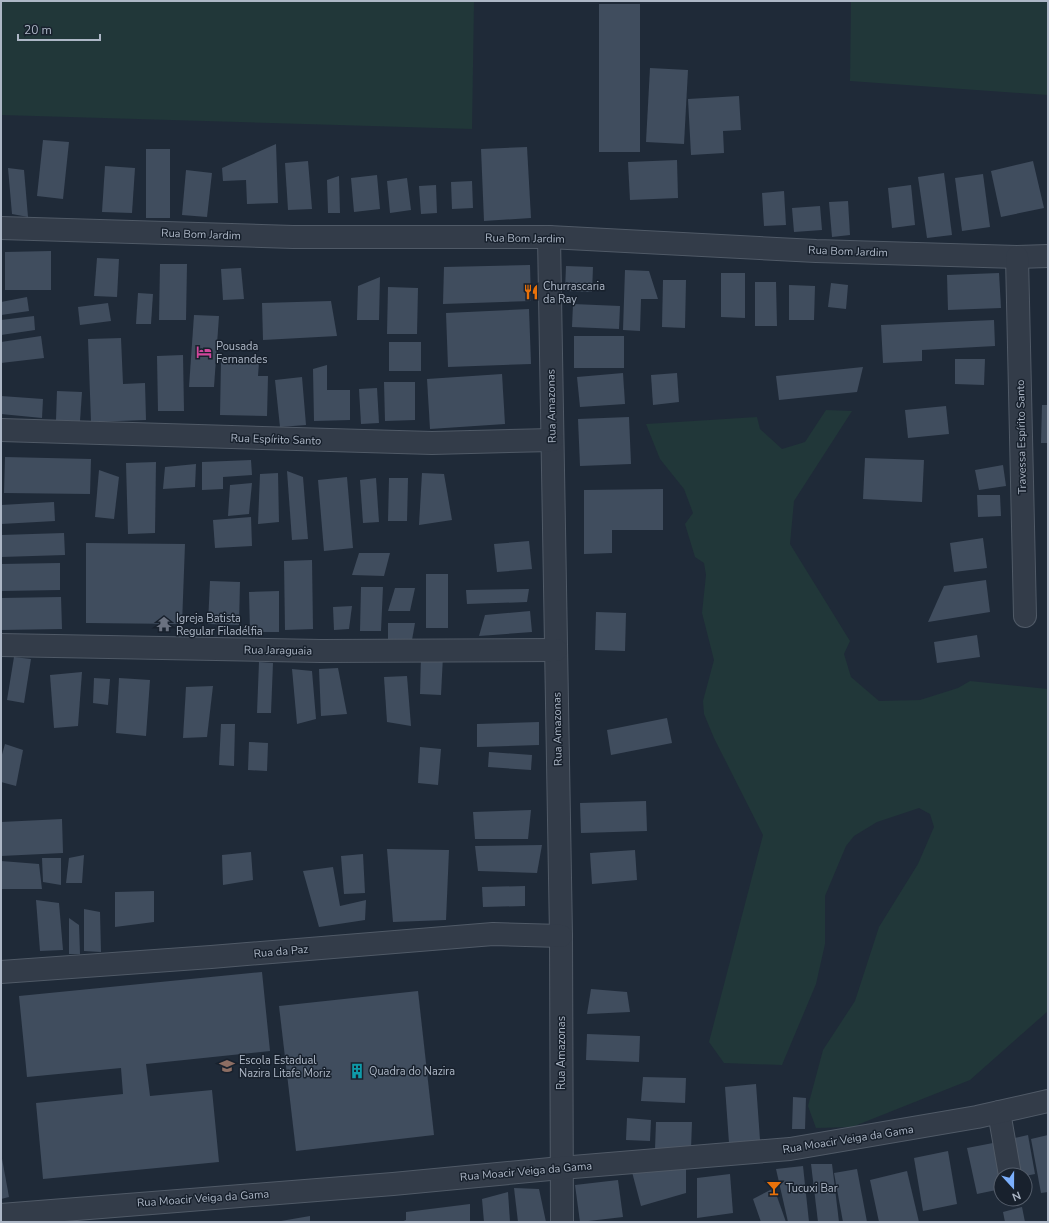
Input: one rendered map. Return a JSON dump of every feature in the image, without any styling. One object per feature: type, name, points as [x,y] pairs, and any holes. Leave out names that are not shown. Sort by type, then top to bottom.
[{"type":"street","name":"Rua Bom Jardim","points":[[1,228],[293,237],[549,237],[816,250],[1016,257],[1048,256]]},
{"type":"street","name":"Rua Amazonas","points":[[549,237],[561,936],[562,1222]]},
{"type":"street","name":"Travessa Espírito Santo","points":[[1016,257],[1025,616]]},
{"type":"street","name":"Rua Espírito Santo","points":[[1,430],[424,443],[552,440]]},
{"type":"street","name":"Rua Jaraguaia","points":[[1,645],[321,650],[556,650]]},
{"type":"street","name":"Rua da Paz","points":[[1,972],[211,957],[493,934],[561,936]]},
{"type":"street","name":"Rua Moacir Veiga da Gama","points":[[1,1215],[77,1216],[110,1206],[394,1184],[561,1168],[790,1149],[977,1117],[1048,1101]]},
{"type":"street","points":[[999,1112],[1009,1167]]},
{"type":"green space","points":[[1,1],[474,1],[472,129],[1,115]]},
{"type":"green space","points":[[851,1],[1048,1],[1048,95],[850,81]]},
{"type":"green space","points":[[826,410],[852,411],[794,501],[790,544],[850,641],[844,654],[851,677],[879,701],[920,700],[958,688],[970,681],[1048,689],[1048,1011],[970,1080],[852,1127],[816,1128],[808,1106],[823,1050],[855,1001],[879,927],[918,864],[934,827],[930,814],[919,808],[877,822],[854,836],[846,846],[825,896],[825,944],[816,984],[782,1065],[724,1063],[709,1042],[763,835],[714,738],[704,714],[703,701],[714,660],[702,613],[706,575],[704,563],[695,557],[685,524],[693,513],[684,489],[660,459],[646,424],[757,417],[760,429],[782,449],[805,442]]},
{"type":"building","points":[[599,4],[640,4],[640,152],[599,152]]},
{"type":"building","points":[[650,68],[688,70],[684,144],[646,142]]},
{"type":"building","points":[[739,96],[741,130],[723,131],[724,153],[691,155],[688,99]]},
{"type":"building","points":[[43,140],[69,142],[63,199],[37,196]]},
{"type":"building","points":[[276,144],[278,203],[247,204],[246,180],[223,181],[222,168]]},
{"type":"building","points":[[527,147],[531,218],[484,221],[481,149]]},
{"type":"building","points":[[146,149],[170,149],[170,218],[146,218]]},
{"type":"building","points":[[677,160],[678,198],[630,200],[628,162]]},
{"type":"building","points":[[308,161],[312,209],[288,210],[285,163]]},
{"type":"building","points":[[1033,161],[1044,208],[1001,217],[991,171]]},
{"type":"building","points":[[105,166],[135,168],[132,213],[102,212]]},
{"type":"building","points":[[8,168],[24,170],[28,217],[12,214]]},
{"type":"building","points":[[186,170],[212,173],[207,217],[182,215]]},
{"type":"building","points":[[944,173],[952,235],[927,238],[918,177]]},
{"type":"building","points":[[983,174],[990,227],[962,231],[955,178]]},
{"type":"building","points":[[377,175],[380,209],[354,212],[351,178]]},
{"type":"building","points":[[339,176],[340,213],[328,213],[327,180]]},
{"type":"building","points":[[407,178],[411,210],[390,213],[387,181]]},
{"type":"building","points":[[472,181],[473,208],[452,209],[451,182]]},
{"type":"building","points":[[436,185],[437,213],[421,214],[419,186]]},
{"type":"building","points":[[911,185],[915,225],[892,228],[888,188]]},
{"type":"building","points":[[784,191],[786,225],[764,226],[762,193]]},
{"type":"building","points":[[848,201],[850,235],[832,237],[829,202]]},
{"type":"building","points":[[820,206],[822,230],[794,232],[792,208]]},
{"type":"building","points":[[51,251],[51,290],[5,290],[5,252]]},
{"type":"building","points":[[97,258],[119,259],[117,297],[94,296]]},
{"type":"building","points":[[160,264],[187,264],[186,320],[159,320]]},
{"type":"building","points":[[530,265],[531,301],[443,304],[444,267]]},
{"type":"building","points":[[566,266],[593,267],[592,292],[565,291]]},
{"type":"building","points":[[241,268],[244,299],[223,300],[221,269]]},
{"type":"building","points":[[625,270],[649,271],[658,299],[641,299],[640,331],[623,330]]},
{"type":"building","points":[[721,273],[745,273],[745,318],[721,317]]},
{"type":"building","points":[[999,273],[1001,308],[948,310],[947,275]]},
{"type":"building","points":[[380,277],[379,320],[357,320],[358,286]]},
{"type":"building","points":[[663,280],[686,280],[685,328],[662,327]]},
{"type":"building","points":[[755,282],[776,282],[777,326],[755,326]]},
{"type":"building","points":[[831,283],[848,285],[846,309],[828,307]]},
{"type":"building","points":[[789,285],[815,286],[814,320],[789,320]]},
{"type":"building","points":[[388,287],[418,288],[417,334],[387,334]]},
{"type":"building","points":[[138,293],[153,294],[151,324],[136,324]]},
{"type":"building","points":[[27,297],[29,311],[1,315],[1,302]]},
{"type":"building","points":[[331,301],[337,336],[263,340],[262,303]]},
{"type":"building","points":[[108,303],[111,321],[80,325],[78,307]]},
{"type":"building","points":[[573,304],[620,306],[619,329],[572,327]]},
{"type":"building","points":[[529,309],[531,364],[448,367],[446,313]]},
{"type":"building","name":"Pousada Fernandes","points":[[194,315],[219,316],[214,387],[189,387]]},
{"type":"building","points":[[34,316],[35,330],[1,335],[1,320]]},
{"type":"building","points":[[994,320],[995,346],[922,350],[922,361],[883,363],[881,325]]},
{"type":"building","points":[[41,336],[44,358],[1,363],[1,342]]},
{"type":"building","points":[[574,336],[624,336],[624,368],[574,368]]},
{"type":"building","points":[[121,338],[123,384],[145,383],[146,420],[91,422],[88,339]]},
{"type":"building","points":[[389,342],[421,342],[421,371],[389,371]]},
{"type":"building","points":[[183,355],[184,411],[158,411],[157,356]]},
{"type":"building","points":[[955,359],[985,359],[984,385],[955,384]]},
{"type":"building","points":[[221,361],[259,362],[258,376],[268,376],[267,416],[220,415]]},
{"type":"building","points":[[327,365],[327,390],[350,390],[350,420],[314,421],[313,369]]},
{"type":"building","points":[[863,367],[857,392],[779,400],[776,376]]},
{"type":"building","points":[[623,373],[625,404],[580,407],[577,377]]},
{"type":"building","points":[[677,373],[679,402],[653,405],[651,375]]},
{"type":"building","points":[[502,374],[505,424],[430,429],[427,379]]},
{"type":"building","points":[[302,377],[306,425],[280,427],[275,380]]},
{"type":"building","points":[[384,382],[415,382],[415,420],[385,421]]},
{"type":"building","points":[[377,388],[379,423],[361,424],[359,389]]},
{"type":"building","points":[[57,391],[82,392],[80,421],[56,420]]},
{"type":"building","points":[[1,396],[43,399],[42,418],[1,414]]},
{"type":"building","points":[[1042,405],[1048,405],[1048,443],[1041,443]]},
{"type":"building","points":[[946,406],[949,434],[908,438],[905,410]]},
{"type":"building","points":[[629,417],[631,464],[580,466],[578,419]]},
{"type":"building","points":[[5,457],[91,459],[90,494],[4,493]]},
{"type":"building","points":[[865,458],[924,460],[922,502],[863,499]]},
{"type":"building","points":[[251,460],[252,475],[223,477],[223,489],[202,490],[202,462]]},
{"type":"building","points":[[156,462],[155,533],[128,534],[126,463]]},
{"type":"building","points":[[196,464],[195,487],[163,489],[165,467]]},
{"type":"building","points":[[1003,465],[1006,486],[979,490],[975,470]]},
{"type":"building","points":[[99,470],[119,477],[114,519],[95,517]]},
{"type":"building","points":[[287,471],[303,477],[308,539],[292,540]]},
{"type":"building","points":[[278,473],[279,522],[258,524],[260,474]]},
{"type":"building","points":[[422,473],[444,474],[452,520],[419,525]]},
{"type":"building","points":[[347,477],[353,548],[324,551],[318,480]]},
{"type":"building","points":[[376,478],[379,522],[363,523],[360,480]]},
{"type":"building","points":[[389,478],[408,478],[407,521],[388,521]]},
{"type":"building","points":[[252,483],[249,514],[228,516],[230,485]]},
{"type":"building","points":[[663,489],[663,530],[612,530],[612,553],[584,554],[584,490]]},
{"type":"building","points":[[977,495],[1000,495],[1001,516],[978,517]]},
{"type":"building","points":[[54,502],[55,521],[1,524],[1,505]]},
{"type":"building","points":[[251,517],[252,546],[215,548],[213,520]]},
{"type":"building","points":[[64,533],[65,555],[1,557],[1,535]]},
{"type":"building","points":[[983,538],[987,568],[954,572],[950,543]]},
{"type":"building","points":[[529,541],[532,569],[497,572],[494,544]]},
{"type":"building","points":[[86,543],[185,544],[182,624],[86,623]]},
{"type":"building","points":[[359,553],[390,553],[384,576],[352,575]]},
{"type":"building","points":[[312,560],[313,629],[285,630],[284,561]]},
{"type":"building","points":[[60,563],[60,590],[1,591],[1,564]]},
{"type":"building","points":[[426,574],[448,574],[448,628],[426,628]]},
{"type":"building","points":[[986,580],[990,612],[928,622],[944,586]]},
{"type":"building","points":[[210,581],[240,582],[239,625],[208,624]]},
{"type":"building","points":[[361,587],[383,587],[381,631],[360,631]]},
{"type":"building","points":[[395,588],[415,588],[410,611],[388,611]]},
{"type":"building","points":[[529,589],[527,602],[467,604],[466,590]]},
{"type":"building","points":[[279,591],[279,632],[250,632],[249,592]]},
{"type":"building","points":[[61,597],[62,629],[1,630],[1,598]]},
{"type":"building","points":[[352,606],[349,629],[334,630],[333,607]]},
{"type":"building","points":[[530,611],[532,632],[479,636],[485,615]]},
{"type":"building","points":[[596,612],[626,613],[625,651],[595,650]]},
{"type":"building","points":[[388,623],[415,623],[412,640],[388,643]]},
{"type":"building","points":[[977,635],[980,657],[937,663],[934,642]]},
{"type":"building","points":[[421,656],[443,656],[441,695],[420,694]]},
{"type":"building","points":[[14,657],[31,659],[24,703],[7,700]]},
{"type":"building","points":[[259,662],[273,663],[271,713],[257,713]]},
{"type":"building","points":[[338,668],[347,714],[321,716],[319,669]]},
{"type":"building","points":[[292,669],[312,671],[316,719],[297,724]]},
{"type":"building","points":[[82,672],[78,726],[54,728],[50,675]]},
{"type":"building","points":[[407,676],[411,726],[387,722],[384,677]]},
{"type":"building","points":[[94,678],[110,679],[108,705],[93,703]]},
{"type":"building","points":[[119,678],[150,680],[146,736],[116,733]]},
{"type":"building","points":[[213,686],[207,737],[183,738],[186,687]]},
{"type":"building","points":[[667,718],[672,743],[611,755],[607,730]]},
{"type":"building","points":[[539,722],[539,745],[477,747],[477,724]]},
{"type":"building","points":[[221,724],[235,724],[234,766],[219,765]]},
{"type":"building","points":[[249,742],[268,743],[267,771],[248,770]]},
{"type":"building","points":[[5,744],[23,750],[16,786],[1,782],[1,758]]},
{"type":"building","points":[[420,747],[441,749],[438,785],[418,783]]},
{"type":"building","points":[[489,752],[532,755],[531,770],[488,767]]},
{"type":"building","points":[[646,801],[647,831],[581,833],[580,803]]},
{"type":"building","points":[[531,810],[528,839],[475,839],[473,812]]},
{"type":"building","points":[[62,819],[63,853],[1,856],[1,822]]},
{"type":"building","points":[[542,845],[537,873],[478,871],[475,846]]},
{"type":"building","points":[[387,849],[449,850],[446,920],[393,922]]},
{"type":"building","points":[[635,850],[637,880],[592,884],[590,853]]},
{"type":"building","points":[[251,852],[253,880],[223,885],[222,855]]},
{"type":"building","points":[[363,854],[365,893],[344,894],[341,856]]},
{"type":"building","points":[[84,855],[82,883],[66,883],[69,858]]},
{"type":"building","points":[[42,858],[61,858],[61,885],[43,882]]},
{"type":"building","points":[[1,861],[39,864],[42,889],[1,889]]},
{"type":"building","points":[[333,867],[340,906],[366,900],[365,920],[319,927],[303,871]]},
{"type":"building","points":[[525,886],[525,906],[483,907],[482,887]]},
{"type":"building","points":[[154,891],[154,922],[115,927],[115,892]]},
{"type":"building","points":[[36,900],[59,903],[63,950],[40,951]]},
{"type":"building","points":[[84,909],[100,912],[101,952],[84,951]]},
{"type":"building","points":[[69,918],[79,925],[80,954],[69,954]]},
{"type":"building","points":[[262,972],[270,1051],[146,1064],[150,1096],[212,1090],[219,1162],[43,1179],[36,1103],[123,1094],[121,1068],[27,1077],[19,996]]},
{"type":"building","points":[[591,989],[627,992],[630,1012],[587,1014]]},
{"type":"building","name":"Quadra do Nazira","points":[[418,991],[434,1135],[296,1151],[279,1006]]},
{"type":"building","points":[[587,1034],[640,1036],[639,1062],[586,1060]]},
{"type":"building","points":[[643,1077],[686,1078],[685,1103],[641,1101]]},
{"type":"building","points":[[756,1084],[760,1140],[729,1143],[725,1087]]},
{"type":"building","points":[[793,1097],[806,1098],[805,1129],[792,1129]]},
{"type":"building","points":[[627,1118],[651,1120],[650,1141],[626,1140]]},
{"type":"building","points":[[656,1122],[692,1122],[691,1149],[655,1149]]},
{"type":"building","points":[[1028,1135],[1035,1174],[1033,1174],[1033,1167],[1015,1167],[1010,1139]]},
{"type":"building","points":[[1048,1135],[1048,1192],[1041,1193],[1031,1139]]},
{"type":"building","points":[[993,1143],[998,1167],[993,1167],[993,1191],[977,1194],[967,1148]]},
{"type":"building","points":[[948,1151],[957,1204],[923,1211],[914,1158]]},
{"type":"building","points":[[1,1153],[9,1197],[1,1199]]},
{"type":"building","points":[[811,1164],[832,1164],[839,1222],[818,1222]]},
{"type":"building","points":[[803,1166],[809,1222],[788,1222],[776,1169]]},
{"type":"building","points":[[686,1168],[686,1193],[641,1206],[632,1172]]},
{"type":"building","points":[[857,1169],[867,1222],[843,1222],[834,1173]]},
{"type":"building","points":[[907,1171],[919,1222],[879,1222],[870,1180]]},
{"type":"building","points":[[730,1174],[733,1213],[697,1218],[697,1178]]},
{"type":"building","points":[[618,1180],[623,1217],[580,1222],[575,1185]]},
{"type":"building","points":[[514,1188],[539,1189],[546,1222],[518,1222]]},
{"type":"building","points":[[774,1188],[786,1222],[761,1222],[753,1199]]},
{"type":"building","points":[[508,1192],[510,1222],[484,1222],[482,1199]]},
{"type":"building","points":[[470,1204],[470,1222],[401,1222],[406,1220],[406,1212]]},
{"type":"building","points":[[1022,1207],[1025,1222],[1005,1222],[1003,1212]]},
{"type":"building","points":[[310,1216],[310,1222],[281,1222],[281,1221]]},
{"type":"place","name":"Churrascaria da Ray","points":[[531,292]]},
{"type":"place","name":"Pousada Fernandes","points":[[204,352]]},
{"type":"place","name":"Igreja Batista Regular Filadélfia","points":[[164,624]]},
{"type":"place","name":"Escola Estadual Nazira Litafe Moriz","points":[[227,1066]]},
{"type":"place","name":"Quadra do Nazira","points":[[357,1071]]},
{"type":"place","name":"Tucuxi Bar","points":[[774,1188]]}]
